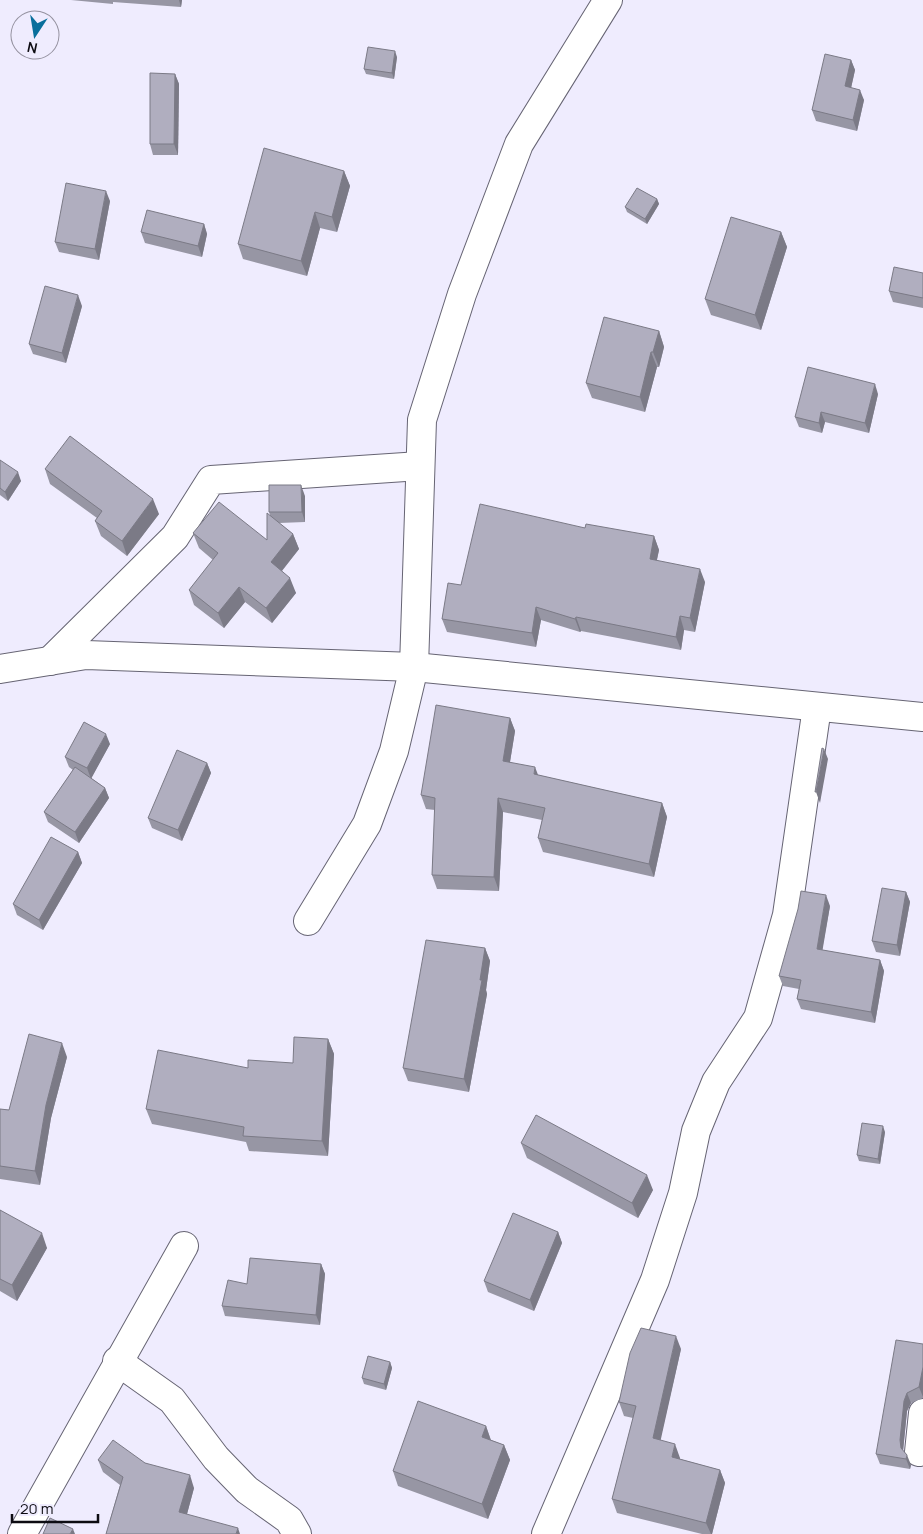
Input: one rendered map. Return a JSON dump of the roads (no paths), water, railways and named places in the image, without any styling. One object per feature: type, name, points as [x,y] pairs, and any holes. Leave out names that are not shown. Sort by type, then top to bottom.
[{"type":"street","points":[[308,921],[367,824],[394,751],[414,667],[422,420],[462,294],[519,144],[608,0]]},
{"type":"street","points":[[50,661],[175,537],[211,480],[420,466]]},
{"type":"street","points":[[0,669],[86,655],[414,667],[923,717]]},
{"type":"street","points":[[546,1534],[655,1280],[683,1193],[696,1131],[716,1082],[758,1018],[788,915],[817,707]]},
{"type":"street","points":[[22,1534],[117,1361],[184,1246]]},
{"type":"street","points":[[117,1361],[172,1400],[216,1458],[247,1490],[289,1520],[297,1534]]},
{"type":"street","points":[[919,1452],[923,1413]]}]
